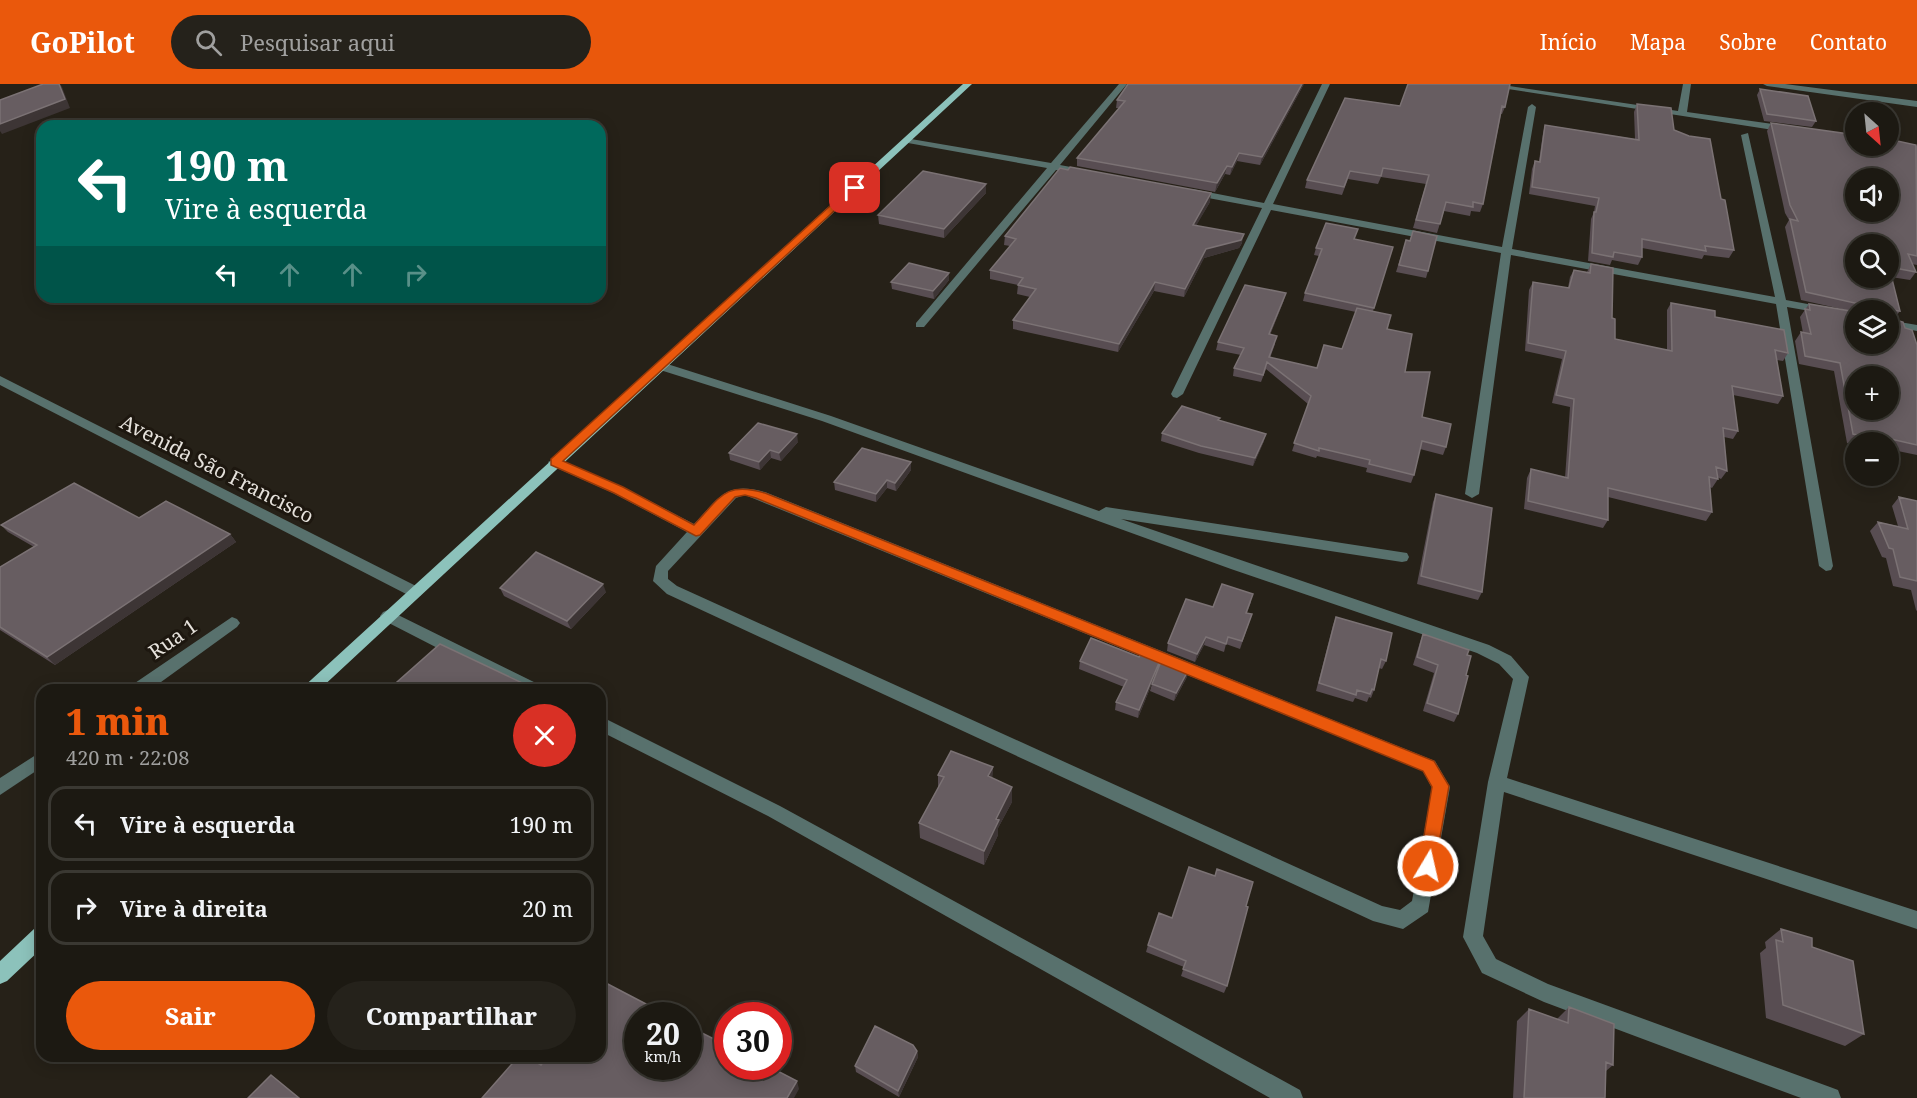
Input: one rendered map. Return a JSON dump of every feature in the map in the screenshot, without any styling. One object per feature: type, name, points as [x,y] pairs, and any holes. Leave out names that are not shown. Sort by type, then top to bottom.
[{"type":"main road","points":[[314,684],[968,84]]},
{"type":"main road","points":[[0,974],[36,941]]},
{"type":"street","points":[[920,325],[1123,84]]},
{"type":"street","points":[[1177,394],[1326,84]]},
{"type":"street","points":[[1479,84],[1798,131]]},
{"type":"street","points":[[1682,114],[1687,84]]},
{"type":"street","points":[[1767,84],[1917,104]]},
{"type":"street","points":[[1472,494],[1506,251],[1532,107]]},
{"type":"street","points":[[1745,135],[1781,302],[1826,566]]},
{"type":"street","points":[[908,140],[1099,175]]},
{"type":"street","points":[[1178,190],[1845,314]]},
{"type":"street","points":[[1899,325],[1917,328]]},
{"type":"street","points":[[660,366],[718,382],[1302,589],[1483,649],[1505,660],[1521,677],[1497,782],[1473,937],[1489,966],[1544,992],[1830,1098]]},
{"type":"street","name":"Avenida São Francisco","points":[[0,380],[415,592]]},
{"type":"street","points":[[555,462],[618,490],[696,531]]},
{"type":"street","points":[[745,491],[760,495],[1429,766],[1441,786],[1421,906],[1403,920],[1380,915],[672,590],[660,581],[661,570],[696,531],[731,494],[745,491]]},
{"type":"street","points":[[1073,507],[1402,556]]},
{"type":"street","points":[[388,616],[522,684]]},
{"type":"street","name":"Rua 1","points":[[146,684],[232,623]]},
{"type":"street","points":[[606,726],[774,810],[1292,1098]]},
{"type":"street","points":[[0,788],[36,762]]},
{"type":"street","points":[[1497,782],[1917,920]]},
{"type":"building","points":[[43,84],[59,84],[65,99],[0,124],[0,100]]},
{"type":"building","points":[[1128,84],[1302,84],[1262,157],[1239,153],[1232,167],[1227,166],[1217,183],[1077,158],[1125,101],[1117,100]]},
{"type":"building","points":[[1408,84],[1510,84],[1505,107],[1502,106],[1483,204],[1473,202],[1473,207],[1446,202],[1440,224],[1416,220],[1429,175],[1383,168],[1381,176],[1350,171],[1344,187],[1307,180],[1345,98],[1400,106]]},
{"type":"building","points":[[1760,89],[1808,96],[1816,121],[1767,114]]},
{"type":"building","points":[[1637,104],[1671,108],[1674,130],[1689,136],[1710,139],[1721,199],[1725,200],[1734,250],[1705,246],[1706,251],[1642,239],[1642,257],[1614,252],[1613,257],[1592,253],[1594,212],[1596,212],[1599,198],[1532,187],[1535,161],[1540,162],[1545,125],[1639,140]]},
{"type":"building","points":[[1771,123],[1845,133],[1845,156],[1899,156],[1899,141],[1916,145],[1917,256],[1908,254],[1916,272],[1899,269],[1899,234],[1845,234],[1845,288],[1894,288],[1897,300],[1845,301],[1806,292],[1790,219],[1798,221],[1790,205]]},
{"type":"building","points":[[1070,167],[1211,193],[1193,225],[1244,234],[1241,240],[1206,249],[1185,289],[1155,282],[1119,344],[1013,320],[1036,289],[1018,285],[1023,278],[990,270],[1016,239],[1005,236],[1060,168],[1068,170]]},
{"type":"building","points":[[923,171],[986,184],[944,229],[878,215]]},
{"type":"building","points":[[1326,223],[1358,229],[1354,239],[1393,247],[1374,308],[1305,293],[1322,249],[1316,248]]},
{"type":"building","points":[[1413,231],[1437,236],[1428,271],[1399,265],[1406,240],[1410,241]]},
{"type":"building","points":[[909,263],[949,273],[933,291],[891,282]]},
{"type":"building","points":[[1591,264],[1613,268],[1612,318],[1615,319],[1615,339],[1672,351],[1671,303],[1715,311],[1715,317],[1784,330],[1788,353],[1775,350],[1783,396],[1732,386],[1738,431],[1723,428],[1727,471],[1716,467],[1718,479],[1709,477],[1712,512],[1608,488],[1608,520],[1528,501],[1531,469],[1568,478],[1574,399],[1556,395],[1566,351],[1528,343],[1533,282],[1569,288],[1574,270],[1590,273]]},
{"type":"building","points":[[1245,285],[1286,293],[1269,334],[1277,336],[1269,357],[1317,368],[1324,345],[1342,349],[1357,308],[1391,315],[1387,329],[1412,334],[1405,372],[1430,372],[1422,417],[1451,424],[1446,447],[1422,441],[1414,475],[1369,464],[1370,460],[1319,448],[1319,451],[1294,443],[1311,396],[1267,362],[1263,375],[1234,368],[1244,348],[1218,342]]},
{"type":"building","points":[[1809,304],[1845,310],[1845,354],[1899,354],[1899,321],[1903,322],[1905,328],[1912,330],[1917,345],[1917,445],[1899,441],[1899,432],[1853,432],[1850,420],[1899,420],[1899,366],[1845,366],[1845,390],[1840,363],[1805,356],[1801,332],[1811,334],[1805,309],[1810,310]]},
{"type":"building","points":[[1182,406],[1220,418],[1218,420],[1266,434],[1255,458],[1201,446],[1162,433]]},
{"type":"building","points":[[758,423],[797,434],[779,453],[770,450],[759,462],[729,453]]},
{"type":"building","points":[[862,448],[911,462],[895,483],[887,480],[876,494],[834,482]]},
{"type":"building","points":[[74,483],[139,518],[166,501],[230,534],[47,657],[0,627],[0,567],[37,545],[1,525]]},
{"type":"building","points":[[1436,494],[1492,508],[1482,592],[1421,576]]},
{"type":"building","points":[[1899,497],[1917,501],[1917,581],[1900,577],[1893,549],[1889,548],[1878,522],[1908,529]]},
{"type":"building","points":[[536,552],[603,584],[567,621],[500,588]]},
{"type":"building","points":[[1222,584],[1253,594],[1246,613],[1252,614],[1242,641],[1228,637],[1226,644],[1206,637],[1197,654],[1168,643],[1186,599],[1213,607]]},
{"type":"building","points":[[1336,617],[1392,633],[1386,661],[1381,659],[1374,690],[1372,689],[1370,694],[1357,690],[1356,695],[1319,683]]},
{"type":"building","points":[[1423,634],[1469,650],[1467,655],[1471,656],[1466,675],[1468,676],[1458,714],[1427,703],[1438,665],[1417,657]]},
{"type":"building","points":[[1091,638],[1139,657],[1142,651],[1161,658],[1139,710],[1116,702],[1127,680],[1080,661]]},
{"type":"building","points":[[440,644],[524,684],[395,684]]},
{"type":"building","points":[[1162,659],[1189,669],[1176,693],[1152,684]]},
{"type":"building","points":[[951,751],[993,767],[988,776],[1012,787],[996,819],[999,820],[984,851],[919,823],[944,777],[938,775]]},
{"type":"building","points":[[1189,867],[1215,876],[1217,869],[1253,882],[1227,986],[1183,969],[1186,961],[1148,945],[1159,913],[1172,918]]},
{"type":"building","points":[[1781,929],[1812,938],[1812,947],[1853,961],[1864,1034],[1783,1005],[1776,940],[1783,942]]},
{"type":"building","points":[[606,983],[642,1002],[624,1002],[624,1080],[702,1080],[702,1033],[714,1039],[714,1080],[792,1078],[797,1081],[787,1098],[482,1098],[514,1062],[536,1062],[541,1065],[543,1062],[606,1062]]},
{"type":"building","points":[[1569,1007],[1614,1024],[1613,1065],[1606,1062],[1605,1098],[1524,1098],[1529,1009],[1568,1023]]},
{"type":"building","points":[[875,1026],[913,1045],[917,1051],[898,1091],[855,1066]]},
{"type":"building","points":[[271,1075],[299,1098],[248,1098]]},
{"type":"route","points":[[855,188],[555,462],[618,490],[696,531],[731,494],[745,491],[760,495],[1429,766],[1441,786],[1428,866]]}]
